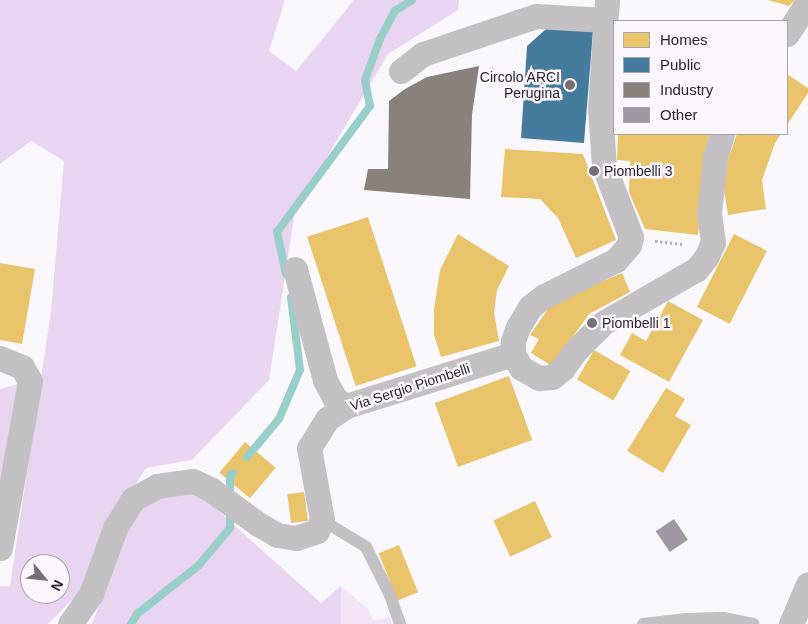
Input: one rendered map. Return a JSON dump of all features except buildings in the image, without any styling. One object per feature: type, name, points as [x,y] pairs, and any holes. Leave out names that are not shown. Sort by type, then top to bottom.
[{"type":"street","points":[[788,32],[808,2]]},
{"type":"street","points":[[401,71],[423,54],[536,16],[606,10],[600,109],[604,166],[631,238],[629,245],[616,260],[544,296],[530,307],[514,334],[513,354],[521,368],[539,378],[552,377],[563,368],[576,350],[603,323],[690,274],[703,262],[711,248],[713,236],[709,213],[715,156],[722,135]]},
{"type":"street","points":[[295,269],[325,380],[335,399],[346,406]]},
{"type":"street","name":"Via Sergio Piombelli","points":[[322,520],[309,448],[327,420],[346,406],[513,354]]},
{"type":"street","points":[[0,358],[22,367],[30,381],[0,548]]},
{"type":"street","points":[[70,624],[91,594],[115,528],[133,499],[157,486],[193,481],[210,489],[258,524],[277,535],[296,538],[317,531],[322,520]]},
{"type":"street","points":[[791,624],[808,584]]},
{"type":"lane","points":[[322,520],[366,547],[390,594],[400,624]]},
{"type":"lane","points":[[643,624],[687,619],[723,618],[753,624]]},
{"type":"path","points":[[631,238],[711,248]]},
{"type":"shaded area","points":[[0,0],[285,0],[269,51],[296,71],[354,0],[459,0],[458,10],[388,54],[295,211],[269,380],[192,460],[146,468],[112,521],[79,593],[70,602],[70,554],[20,554],[20,604],[68,604],[48,624],[0,624],[0,586],[10,586],[51,311],[64,161],[31,141],[0,164]]},
{"type":"shaded area","points":[[18,384],[0,482],[0,389]]},
{"type":"shaded area","points":[[195,490],[321,603],[341,586],[341,624],[92,624],[126,533],[141,510],[164,492]]},
{"type":"shaded area","points":[[341,586],[368,609],[374,620],[390,617],[392,624],[341,624]]},
{"type":"waterway","points":[[286,274],[277,232],[370,106],[365,80],[380,39],[395,11],[412,0]]},
{"type":"waterway","points":[[247,457],[279,419],[300,370],[291,298]]},
{"type":"waterway","points":[[230,498],[230,476],[233,473]]},
{"type":"waterway","points":[[131,624],[137,614],[199,565],[230,528],[230,509]]},
{"type":"place","name":"Circolo ARCI Perugina","points":[[570,85]]},
{"type":"place","name":"Piombelli 3","points":[[594,171]]},
{"type":"place","name":"Piombelli 1","points":[[592,323]]}]
